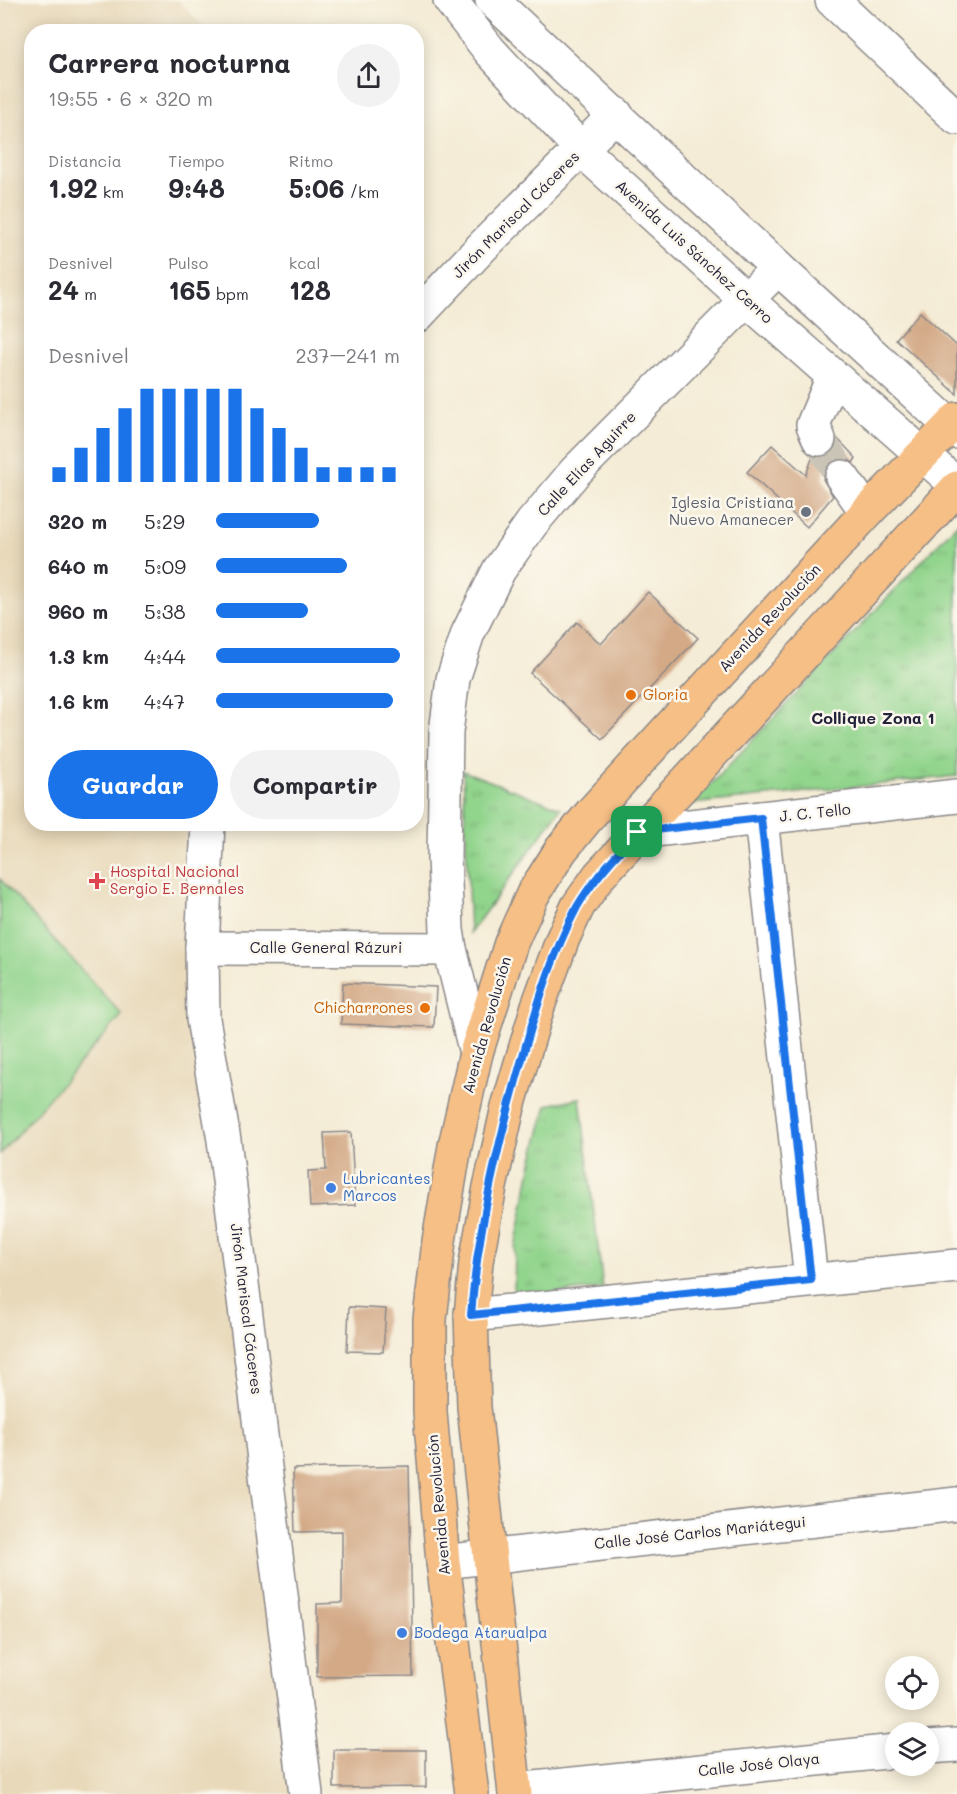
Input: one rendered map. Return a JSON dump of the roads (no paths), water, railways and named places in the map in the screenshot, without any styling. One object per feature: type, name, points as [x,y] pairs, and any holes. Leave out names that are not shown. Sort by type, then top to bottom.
[{"type":"main road","name":"Avenida Revolución","points":[[472,1794],[444,1562],[430,1412],[430,1319],[455,1146],[476,1053],[511,943],[533,894],[561,850],[593,811],[867,512],[955,426]]},
{"type":"main road","points":[[515,1792],[474,1407],[471,1315],[476,1262],[490,1186],[508,1107],[538,1006],[563,938],[578,906],[599,876],[957,486]]},
{"type":"street","name":"Avenida Luis Sánchez Cerro","points":[[450,0],[490,51],[582,150],[957,486]]},
{"type":"street","points":[[492,0],[778,268],[955,426]]},
{"type":"street","points":[[832,0],[957,118]]},
{"type":"street","name":"Jirón Mariscal Cáceres","points":[[424,309],[483,246],[616,114]]},
{"type":"street","name":"Calle Elías Aguirre","points":[[476,1053],[450,949],[444,857],[446,732],[453,679],[468,633],[499,570],[532,523],[575,472],[778,268]]},
{"type":"street","points":[[819,439],[813,424],[833,377]]},
{"type":"street","points":[[842,477],[867,512]]},
{"type":"street","name":"J. C. Tello","points":[[637,832],[957,796]]},
{"type":"street","points":[[761,818],[811,1280]]},
{"type":"street","name":"Jirón Mariscal Cáceres","points":[[208,831],[202,948],[203,1019],[224,1140],[306,1794]]},
{"type":"street","name":"Calle General Rázuri","points":[[202,948],[450,949]]},
{"type":"street","points":[[471,1315],[957,1266]]},
{"type":"street","name":"Calle José Carlos Mariátegui","points":[[444,1562],[957,1504]]},
{"type":"street","points":[[939,1746],[957,1744]]},
{"type":"street","name":"Calle José Olaya","points":[[515,1792],[885,1752]]},
{"type":"tunnel","points":[[819,439],[842,477]]},
{"type":"place","name":"Iglesia Cristiana Nuevo Amanecer","points":[[806,512]]},
{"type":"place","name":"Gloria","points":[[631,695]]},
{"type":"place","name":"Hospital Nacional Sergio E. Bernales","points":[[97,881]]},
{"type":"place","name":"Chicharrones","points":[[425,1008]]},
{"type":"place","name":"Lubricantes Marcos","points":[[331,1188]]},
{"type":"place","name":"Bodega Atarualpa","points":[[402,1633]]},
{"type":"district","name":"Collique Zona 1","points":[[873,718]]}]
